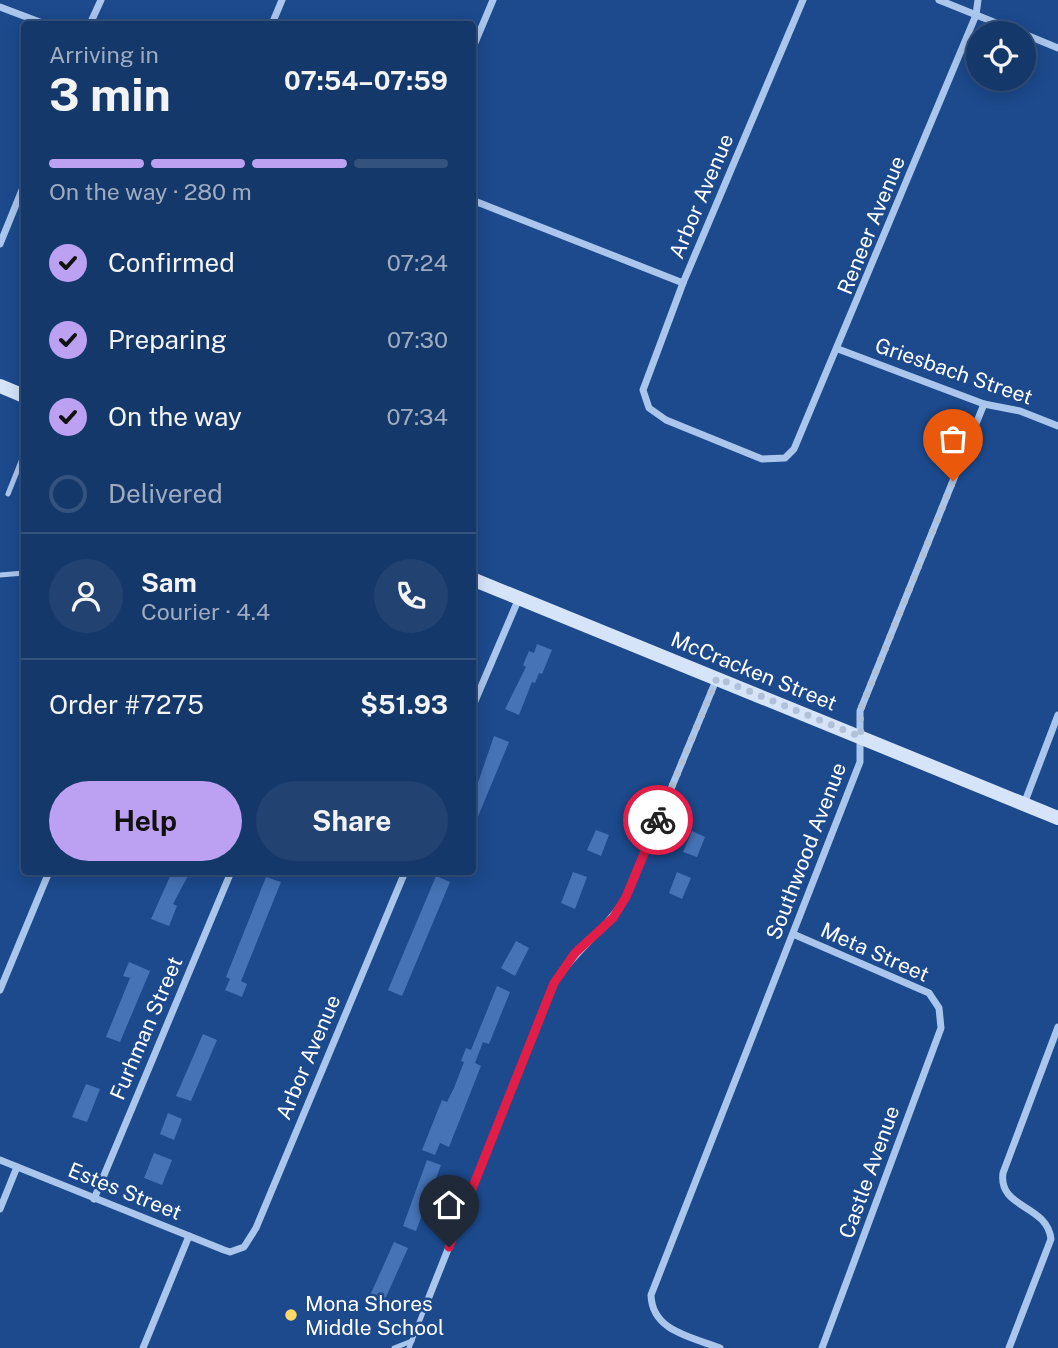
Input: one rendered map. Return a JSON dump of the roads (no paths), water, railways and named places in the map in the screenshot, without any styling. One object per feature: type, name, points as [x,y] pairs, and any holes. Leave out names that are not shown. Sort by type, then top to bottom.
[{"type":"street","points":[[91,21],[100,0]]},
{"type":"street","points":[[273,21],[282,0]]},
{"type":"street","points":[[476,40],[493,0]]},
{"type":"street","name":"Arbor Avenue","points":[[785,458],[762,459],[666,420],[649,408],[643,390],[683,283],[803,0]]},
{"type":"street","points":[[939,0],[991,21]]},
{"type":"street","name":"Reneer Avenue","points":[[785,458],[794,449],[838,349],[976,15],[978,0]]},
{"type":"street","points":[[0,7],[37,21]]},
{"type":"street","points":[[1036,39],[1058,48]]},
{"type":"street","points":[[0,244],[21,192]]},
{"type":"street","points":[[476,202],[683,283]]},
{"type":"street","name":"Griesbach Street","points":[[838,349],[984,404],[1020,411],[1058,426]]},
{"type":"street","points":[[0,386],[21,395]]},
{"type":"street","name":"Southwood Avenue","points":[[720,1348],[666,1327],[652,1308],[651,1295],[860,762],[860,711],[984,404]]},
{"type":"street","name":"McCracken Street","points":[[476,581],[1058,818]]},
{"type":"street","points":[[476,699],[519,598]]},
{"type":"street","points":[[429,1297],[554,983],[575,953],[604,929],[626,897],[717,678]]},
{"type":"street","points":[[1024,804],[1058,715]]},
{"type":"street","points":[[0,990],[48,875]]},
{"type":"street","name":"Furhman Street","points":[[94,1199],[230,875]]},
{"type":"street","name":"Arbor Avenue","points":[[237,1250],[248,1241],[256,1228],[404,875]]},
{"type":"street","name":"Meta Street","points":[[793,934],[929,993],[939,1008]]},
{"type":"street","name":"Castle Avenue","points":[[822,1348],[941,1028],[939,1008]]},
{"type":"street","points":[[1009,1348],[1051,1239],[1050,1227],[1042,1217],[1007,1195],[1001,1186],[1003,1173],[1058,1027]]},
{"type":"street","name":"Estes Street","points":[[0,1160],[230,1252],[237,1250]]},
{"type":"street","points":[[0,1209],[17,1167]]},
{"type":"street","points":[[143,1348],[189,1236]]},
{"type":"lane","points":[[8,494],[21,462]]},
{"type":"lane","points":[[0,575],[21,573]]},
{"type":"lane","points":[[409,1348],[429,1297]]},
{"type":"lane","points":[[394,1348],[412,1341]]},
{"type":"place","name":"Mona Shores Middle School","points":[[291,1315]]}]
